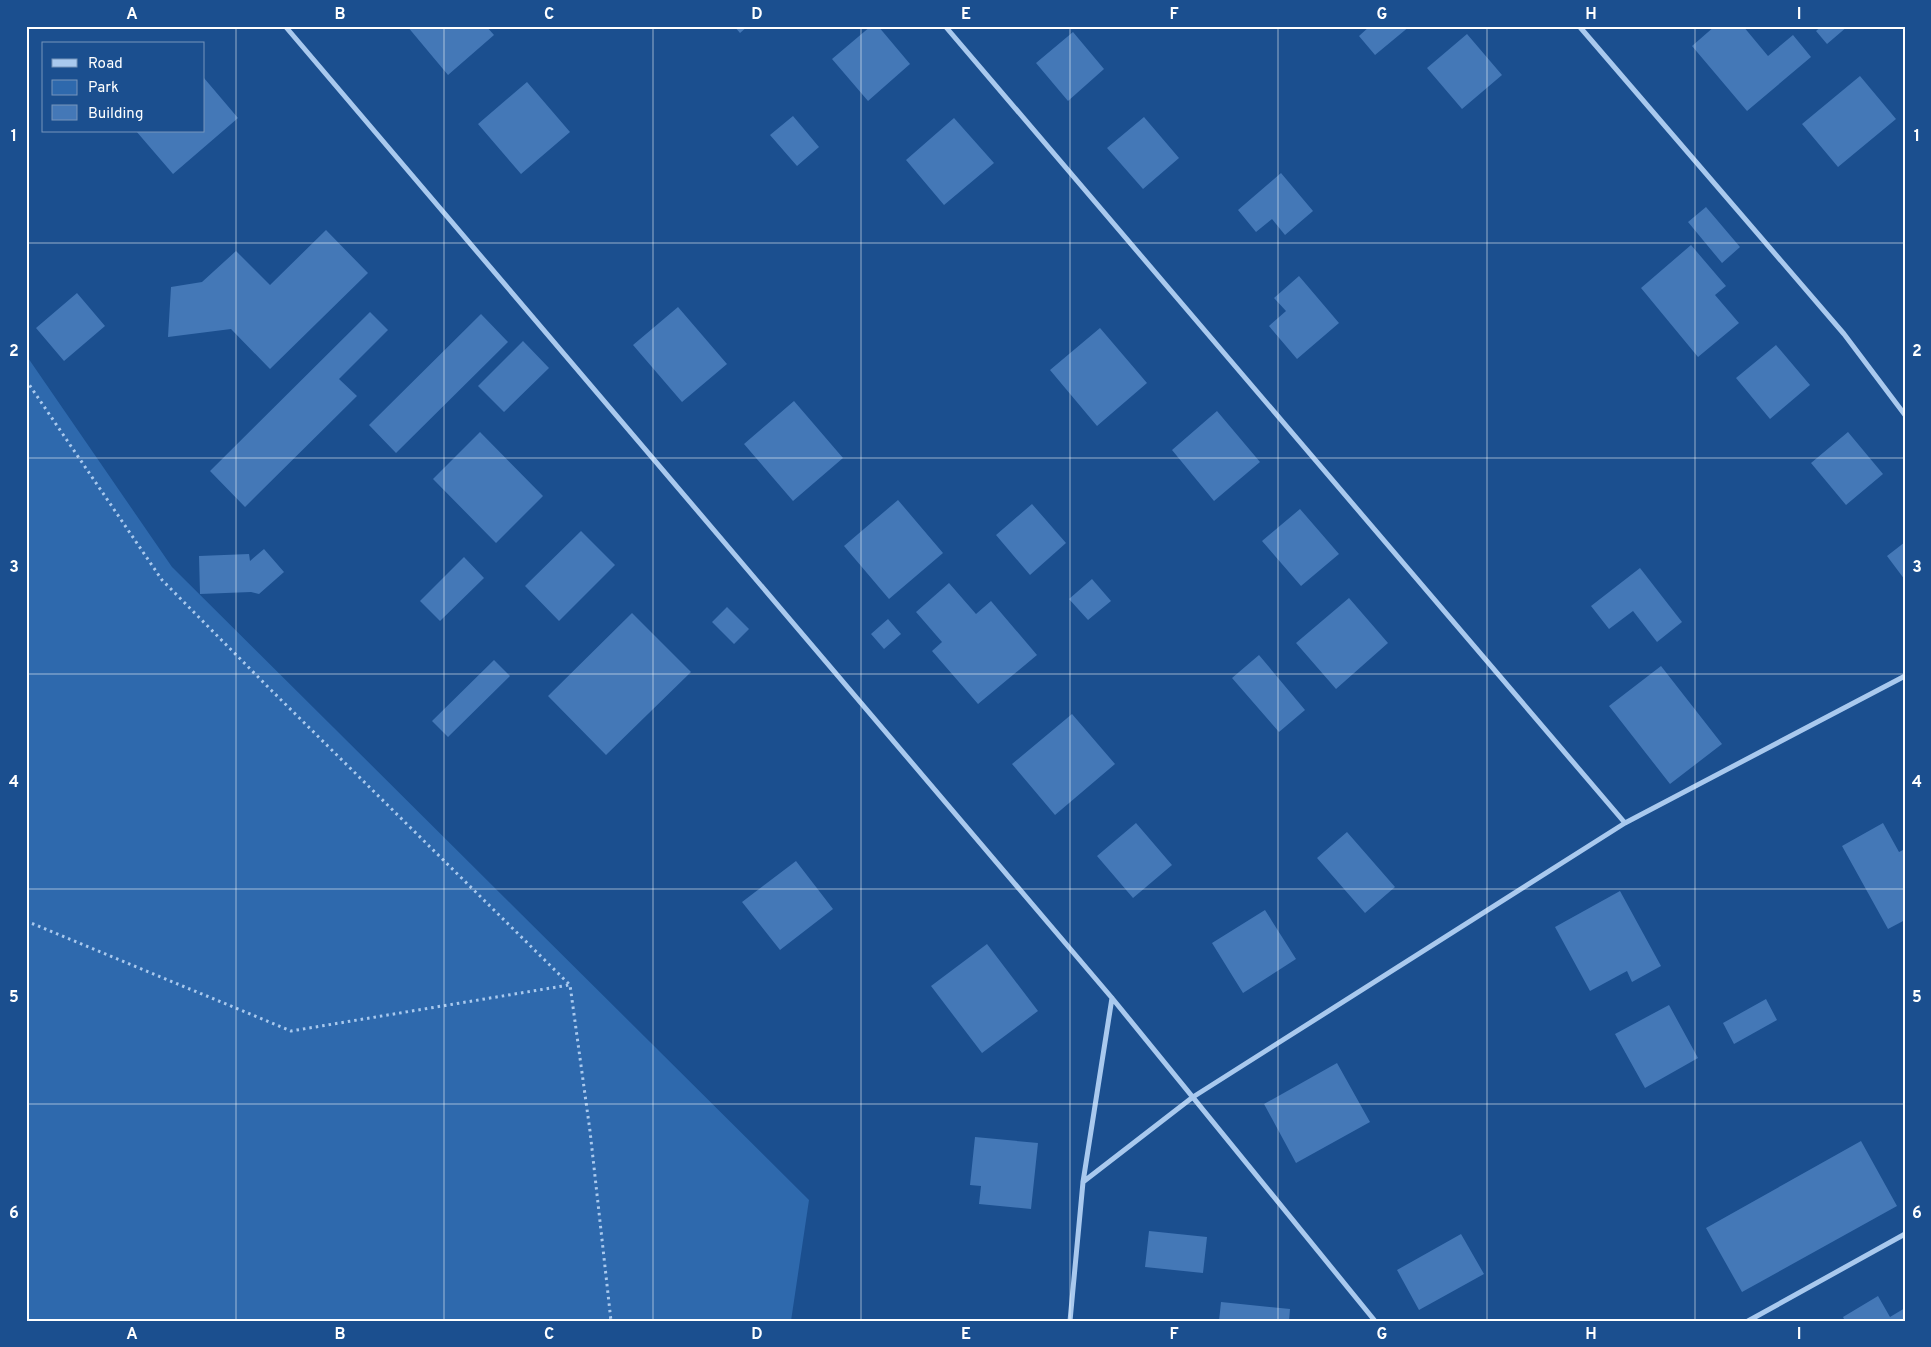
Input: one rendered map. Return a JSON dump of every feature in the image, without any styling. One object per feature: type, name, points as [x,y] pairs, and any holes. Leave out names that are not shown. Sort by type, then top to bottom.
[{"type":"street","points":[[285,26],[1112,998],[1375,1321]]},
{"type":"street","points":[[944,26],[1625,823]]},
{"type":"street","points":[[1579,26],[1844,334],[1905,415]]},
{"type":"street","points":[[1083,1182],[1194,1097],[1625,823],[1905,676]]},
{"type":"street","points":[[1070,1321],[1083,1182],[1112,998]]},
{"type":"street","points":[[1748,1321],[1905,1234]]},
{"type":"path","points":[[26,380],[162,580],[570,984],[590,1131],[611,1321]]},
{"type":"path","points":[[26,921],[291,1031],[570,984]]},
{"type":"green space","points":[[26,355],[172,567],[809,1200],[791,1321],[26,1321]]},
{"type":"building","points":[[407,26],[486,26],[494,35],[448,75]]},
{"type":"building","points":[[734,26],[748,26],[740,33]]},
{"type":"building","points":[[871,26],[878,26],[910,64],[868,101],[832,59]]},
{"type":"building","points":[[1370,26],[1410,26],[1375,55],[1359,36]]},
{"type":"building","points":[[1715,26],[1743,26],[1768,56],[1793,35],[1811,57],[1747,111],[1692,46]]},
{"type":"building","points":[[1822,26],[1848,26],[1827,44],[1816,31]]},
{"type":"building","points":[[1073,32],[1104,69],[1068,101],[1036,63]]},
{"type":"building","points":[[1467,34],[1502,75],[1462,109],[1427,68]]},
{"type":"building","points":[[1860,76],[1896,119],[1838,167],[1802,124]]},
{"type":"building","points":[[205,79],[238,118],[173,174],[137,132],[205,132]]},
{"type":"building","points":[[527,82],[570,132],[521,174],[478,124]]},
{"type":"building","points":[[793,116],[819,147],[797,166],[770,135]]},
{"type":"building","points":[[1144,117],[1179,158],[1143,189],[1107,148]]},
{"type":"building","points":[[954,118],[994,163],[944,205],[906,160]]},
{"type":"building","points":[[1281,173],[1313,211],[1285,235],[1272,219],[1256,232],[1238,210]]},
{"type":"building","points":[[1706,207],[1740,247],[1722,263],[1688,222]]},
{"type":"building","points":[[326,230],[368,273],[270,369],[231,329],[168,337],[171,287],[202,282],[236,251],[270,285]]},
{"type":"building","points":[[1691,245],[1726,286],[1715,295],[1739,323],[1698,357],[1641,288]]},
{"type":"building","points":[[1299,276],[1339,323],[1297,359],[1269,326],[1286,311],[1274,298]]},
{"type":"building","points":[[77,293],[105,326],[64,361],[36,328]]},
{"type":"building","points":[[678,307],[727,364],[682,402],[633,345]]},
{"type":"building","points":[[370,312],[388,330],[339,379],[357,396],[245,507],[210,471]]},
{"type":"building","points":[[481,314],[508,342],[396,453],[369,425]]},
{"type":"building","points":[[1100,328],[1147,383],[1097,426],[1050,370]]},
{"type":"building","points":[[523,341],[549,368],[504,412],[478,386]]},
{"type":"building","points":[[1776,345],[1810,385],[1770,419],[1736,378]]},
{"type":"building","points":[[794,401],[843,458],[793,501],[744,444]]},
{"type":"building","points":[[1217,411],[1260,462],[1214,501],[1172,450]]},
{"type":"building","points":[[480,432],[543,496],[496,543],[433,479]]},
{"type":"building","points":[[1848,432],[1883,474],[1846,505],[1811,463]]},
{"type":"building","points":[[898,500],[943,553],[889,599],[844,546]]},
{"type":"building","points":[[1032,504],[1066,543],[1030,575],[996,535]]},
{"type":"building","points":[[1300,509],[1339,554],[1301,586],[1262,541]]},
{"type":"building","points":[[581,531],[615,565],[559,621],[525,586]]},
{"type":"building","points":[[1905,542],[1905,580],[1887,556]]},
{"type":"building","points":[[264,549],[284,572],[259,594],[251,592],[200,594],[199,556],[249,554],[250,561]]},
{"type":"building","points":[[464,557],[484,578],[440,621],[420,601]]},
{"type":"building","points":[[1640,568],[1682,622],[1657,642],[1633,611],[1609,629],[1591,606]]},
{"type":"building","points":[[1092,579],[1111,601],[1088,620],[1069,599]]},
{"type":"building","points":[[949,583],[976,614],[991,601],[1037,655],[978,704],[932,651],[942,642],[916,612]]},
{"type":"building","points":[[1349,598],[1388,643],[1336,689],[1296,643]]},
{"type":"building","points":[[727,607],[749,629],[734,644],[712,622]]},
{"type":"building","points":[[632,613],[691,672],[606,755],[548,696]]},
{"type":"building","points":[[888,619],[901,634],[884,649],[871,634]]},
{"type":"building","points":[[1259,655],[1305,710],[1279,732],[1232,678]]},
{"type":"building","points":[[494,660],[510,676],[448,737],[432,721]]},
{"type":"building","points":[[1661,666],[1722,744],[1670,784],[1609,706]]},
{"type":"building","points":[[1072,714],[1115,764],[1055,815],[1012,764]]},
{"type":"building","points":[[1136,823],[1172,865],[1133,898],[1097,856]]},
{"type":"building","points":[[1883,823],[1899,852],[1905,849],[1905,920],[1888,929],[1842,846]]},
{"type":"building","points":[[1347,832],[1395,887],[1365,913],[1317,858]]},
{"type":"building","points":[[796,861],[833,909],[780,950],[742,902]]},
{"type":"building","points":[[1620,891],[1661,966],[1632,982],[1627,971],[1590,991],[1555,927]]},
{"type":"building","points":[[1265,910],[1296,959],[1243,993],[1212,943]]},
{"type":"building","points":[[987,944],[1038,1011],[982,1053],[931,986]]},
{"type":"building","points":[[1766,999],[1777,1020],[1734,1044],[1723,1023]]},
{"type":"building","points":[[1669,1005],[1698,1058],[1645,1088],[1615,1034]]},
{"type":"building","points":[[1337,1063],[1370,1122],[1296,1163],[1264,1104]]},
{"type":"building","points":[[975,1137],[1038,1143],[1031,1209],[979,1204],[981,1186],[970,1185]]},
{"type":"building","points":[[1861,1141],[1897,1206],[1742,1292],[1706,1228]]},
{"type":"building","points":[[1149,1231],[1207,1237],[1203,1273],[1145,1267]]},
{"type":"building","points":[[1461,1234],[1484,1274],[1419,1310],[1397,1270]]},
{"type":"building","points":[[1878,1296],[1890,1317],[1905,1308],[1905,1321],[1845,1321],[1843,1317]]},
{"type":"building","points":[[1221,1302],[1290,1309],[1289,1321],[1219,1321]]}]
